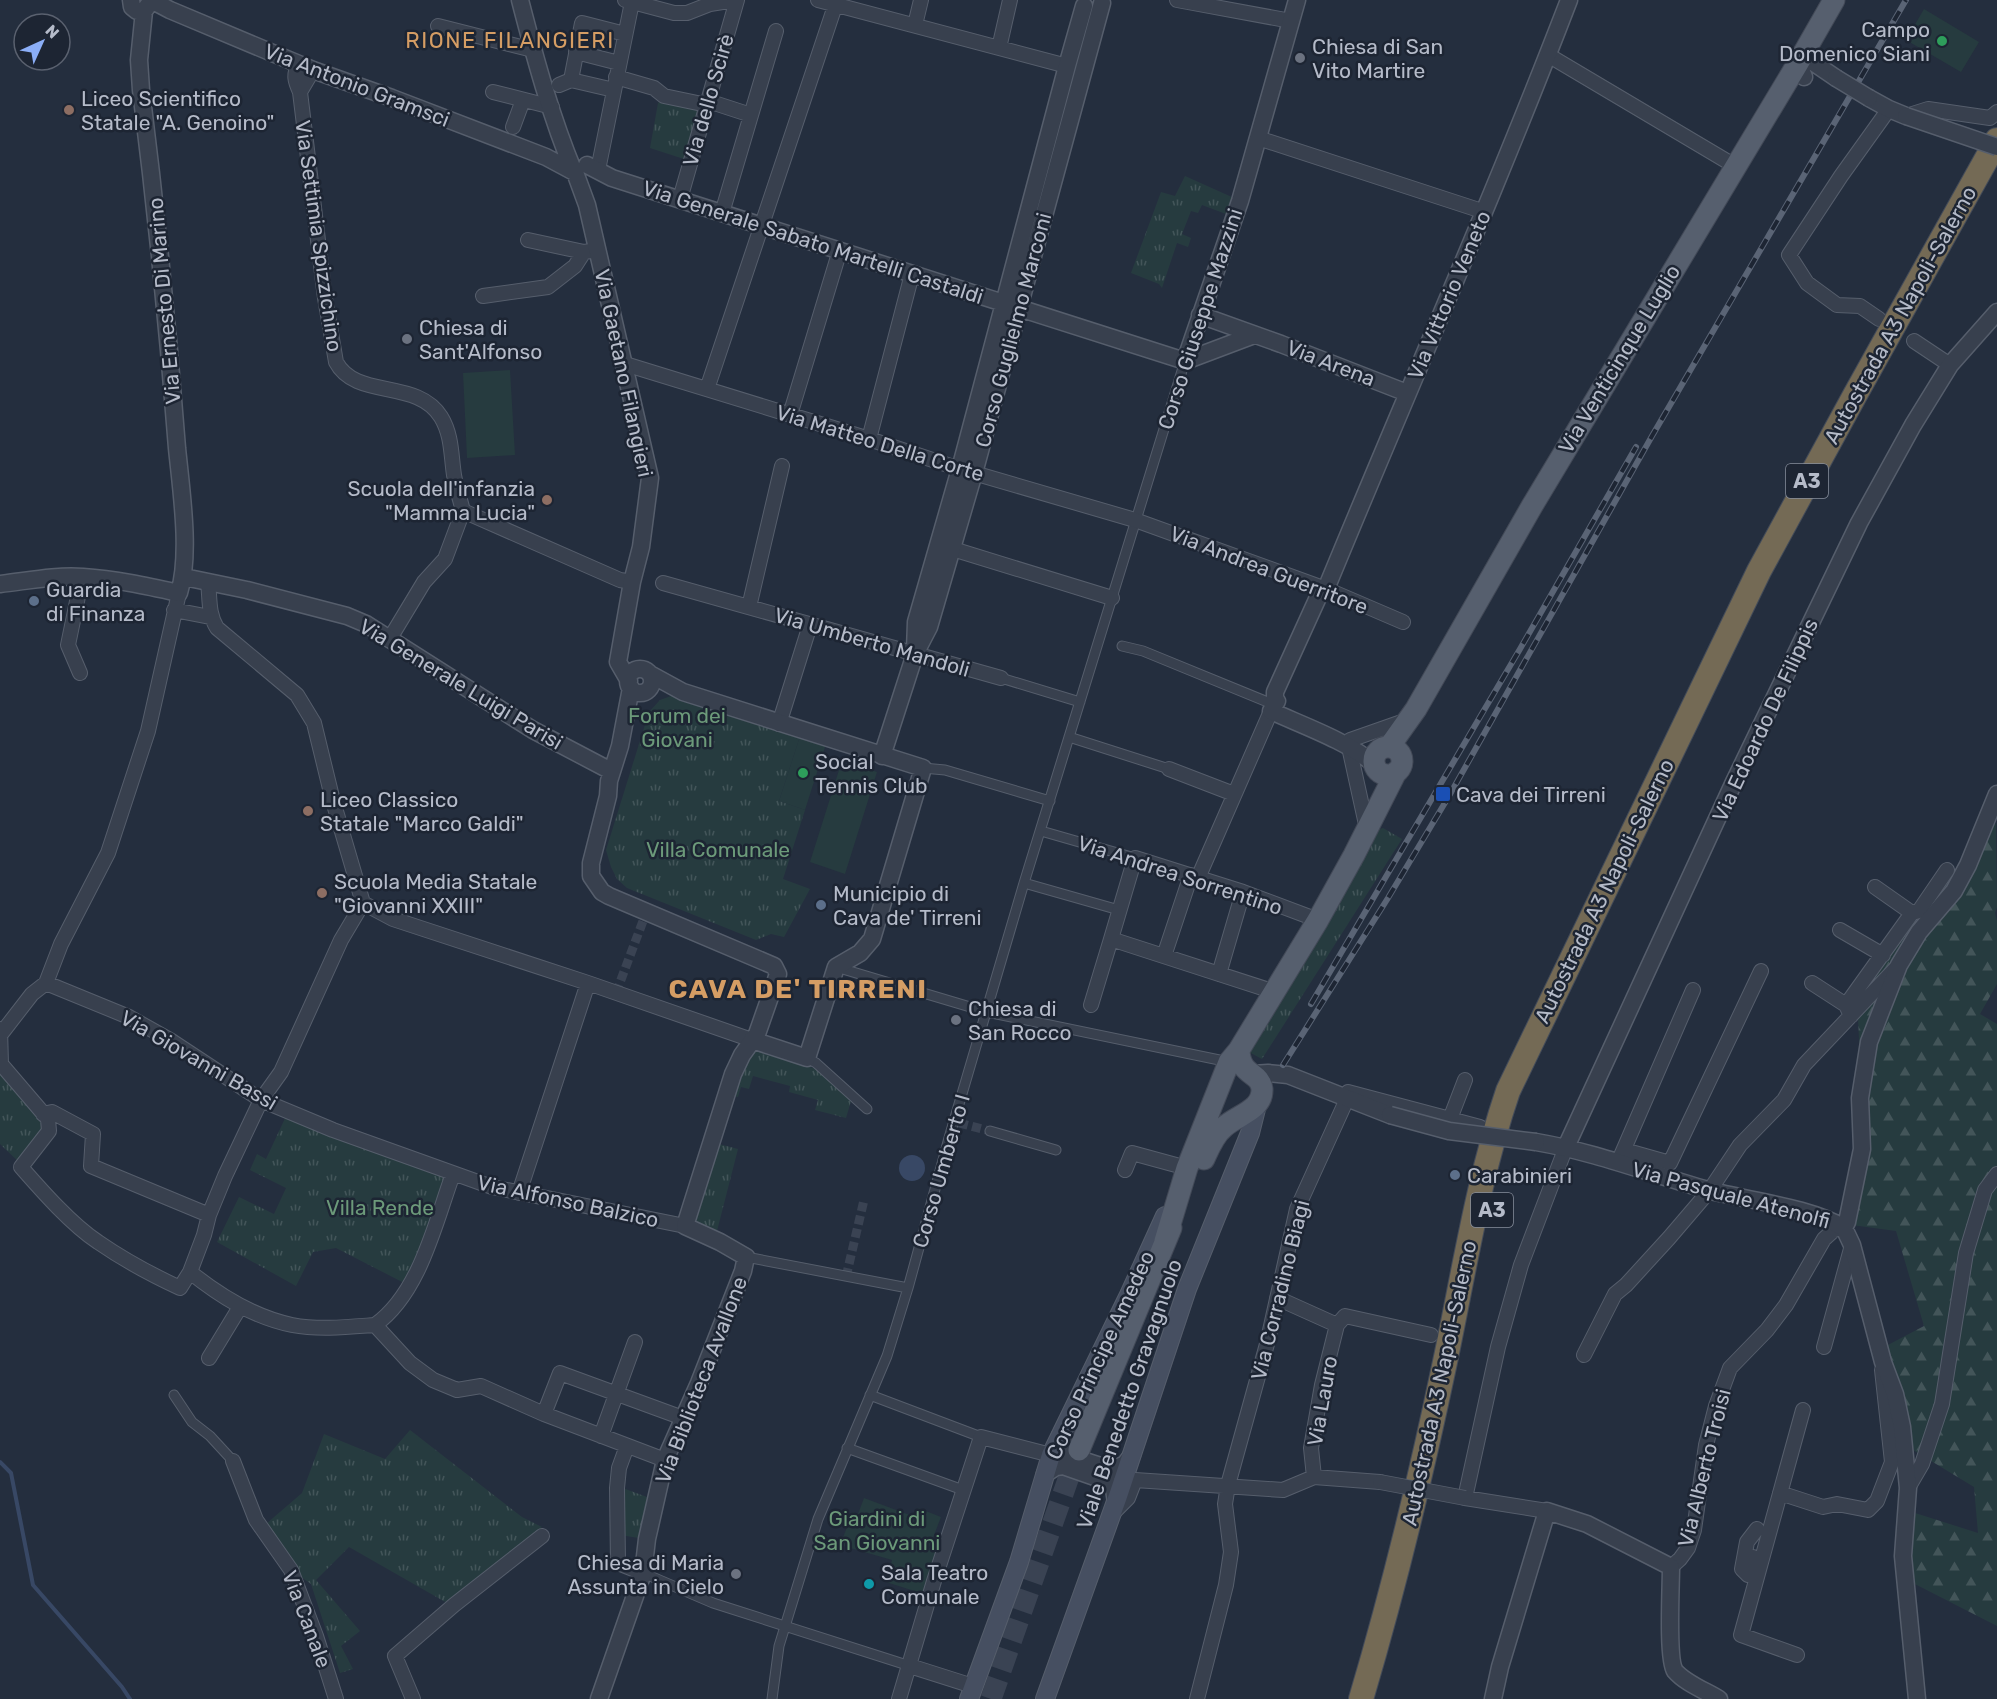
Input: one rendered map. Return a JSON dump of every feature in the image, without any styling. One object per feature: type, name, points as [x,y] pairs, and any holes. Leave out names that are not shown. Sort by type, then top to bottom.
[{"type":"highway","name":"Autostrada A3 Napoli-Salerno","points":[[1361,1699],[1413,1510],[1474,1220],[1498,1121],[1508,1091],[1760,571],[1854,395],[1997,140]]},
{"type":"highway","name":"Autostrada A3 Napoli-Salerno","points":[[1378,1699],[1425,1526],[1465,1346],[1496,1190],[1522,1099],[1780,567],[1868,403],[1997,174]]},
{"type":"main road","name":"Via Venticinque Luglio","points":[[1370,823],[1375,779],[1532,506],[1735,166],[1797,74],[1832,0]]},
{"type":"main road","points":[[1079,1450],[1165,1241],[1217,1134],[1233,1120],[1262,1101],[1261,1083],[1242,1065],[1275,992],[1318,920],[1370,823]]},
{"type":"main road","name":"Corso Principe Amedeo","points":[[971,1692],[1018,1562],[1050,1455],[1129,1295],[1222,1085],[1237,1075],[1242,1065]]},
{"type":"main road","name":"Viale Benedetto Gravagnuolo","points":[[1045,1699],[1114,1509],[1187,1289],[1262,1101]]},
{"type":"main road","points":[[1165,1241],[1187,1168]]},
{"type":"street","name":"Via Gaetano Filangieri","points":[[520,0],[533,50],[552,107],[586,170],[590,251],[625,364],[650,478],[641,547],[632,582],[618,662],[640,685]]},
{"type":"street","points":[[586,170],[615,84],[625,34],[628,1],[674,13],[687,13],[710,4],[736,0]]},
{"type":"street","name":"Via dello Scirè","points":[[680,199],[736,0]]},
{"type":"street","points":[[818,0],[836,2],[1067,66]]},
{"type":"street","points":[[915,25],[921,0]]},
{"type":"street","points":[[999,48],[1010,0]]},
{"type":"street","points":[[1177,0],[1291,21]]},
{"type":"street","name":"Corso Giuseppe Mazzini","points":[[1101,638],[1185,361],[1240,201],[1297,0]]},
{"type":"street","name":"Via Vittorio Veneto","points":[[1273,708],[1287,689],[1328,598],[1326,589],[1485,212],[1569,0]]},
{"type":"street","points":[[707,389],[836,2]]},
{"type":"street","points":[[1082,3],[1092,8],[1103,2]]},
{"type":"street","name":"Corso Guglielmo Marconi","points":[[1037,209],[1065,141],[1103,2]]},
{"type":"street","name":"Corso Guglielmo Marconi","points":[[882,756],[915,654],[929,627],[945,547],[1037,209],[1048,136],[1082,3]]},
{"type":"street","name":"Via Antonio Gramsci","points":[[140,6],[170,10],[306,67],[586,170]]},
{"type":"street","name":"Via Ernesto Di Marino","points":[[140,6],[141,90],[169,334],[181,495],[181,585]]},
{"type":"street","points":[[625,34],[582,23],[576,52],[565,83],[615,84],[654,88],[664,96],[707,103],[751,115]]},
{"type":"street","points":[[438,26],[533,50]]},
{"type":"street","points":[[1818,27],[1816,46],[1832,77]]},
{"type":"street","points":[[722,213],[776,31]]},
{"type":"street","points":[[576,52],[619,63]]},
{"type":"street","points":[[1548,55],[1735,166]]},
{"type":"street","name":"Via Settimia Spizzichino","points":[[306,67],[300,92],[325,298],[336,362],[339,368],[352,379],[365,384],[402,391],[431,406],[440,416],[448,431],[454,477],[463,511]]},
{"type":"street","points":[[1797,74],[1832,77],[1906,116],[1997,147]]},
{"type":"street","points":[[493,92],[552,107]]},
{"type":"street","points":[[513,127],[523,100]]},
{"type":"street","points":[[1879,319],[1860,306],[1837,305],[1807,283],[1789,255],[1841,176],[1890,109]]},
{"type":"street","points":[[1906,116],[1928,109],[1990,118],[1997,112]]},
{"type":"street","points":[[1048,136],[1065,141]]},
{"type":"street","points":[[1258,138],[1485,212]]},
{"type":"street","name":"Via Generale Sabato Martelli Castaldi","points":[[586,170],[1185,361]]},
{"type":"street","points":[[528,240],[590,251]]},
{"type":"street","points":[[790,415],[840,250]]},
{"type":"street","points":[[483,296],[548,287],[590,251]]},
{"type":"street","points":[[869,439],[912,274]]},
{"type":"street","name":"Via Edoardo De Filippis","points":[[1566,1147],[1734,782],[1859,523],[1913,425],[1950,366],[1997,312]]},
{"type":"street","points":[[1198,322],[1199,339],[1204,344],[1217,348]]},
{"type":"street","name":"Via Arena","points":[[1198,322],[1254,335],[1407,393]]},
{"type":"street","points":[[1185,361],[1254,335]]},
{"type":"street","points":[[1914,341],[1950,366]]},
{"type":"street","name":"Via Matteo Della Corte","points":[[625,364],[967,471],[1135,520]]},
{"type":"street","points":[[749,607],[782,466]]},
{"type":"street","points":[[389,640],[424,582],[445,559],[463,511],[620,580],[632,582]]},
{"type":"street","name":"Via Andrea Guerritore","points":[[1135,520],[1326,589],[1403,622]]},
{"type":"street","points":[[945,547],[1113,598]]},
{"type":"street","name":"Via Generale Luigi Parisi","points":[[0,584],[48,577],[82,577],[133,583],[181,585],[208,582],[347,616],[366,624],[610,776]]},
{"type":"street","points":[[80,673],[68,645],[82,577]]},
{"type":"street","points":[[208,582],[210,617],[217,628],[297,695],[314,723],[333,801],[363,903],[393,919],[588,982],[640,1002],[807,1058],[816,1062],[867,1109]]},
{"type":"street","name":"Via Umberto Mandoli","points":[[663,583],[1080,702]]},
{"type":"street","points":[[1,1034],[32,994],[46,983],[61,944],[108,853],[148,731],[181,585]]},
{"type":"street","points":[[174,610],[210,617]]},
{"type":"street","points":[[779,724],[810,625]]},
{"type":"street","name":"Corso Umberto I","points":[[772,1699],[779,1646],[818,1519],[887,1356],[1024,883],[1101,638]]},
{"type":"street","points":[[1122,646],[1143,651],[1349,743],[1365,747],[1387,760]]},
{"type":"street","points":[[752,1040],[751,1032],[770,976],[769,971],[610,906],[590,889],[583,873],[582,862],[602,793],[620,746],[625,717],[640,685],[683,692],[882,756],[923,768],[945,770],[1050,801]]},
{"type":"street","points":[[1164,956],[1194,877],[1273,708]]},
{"type":"street","points":[[1349,743],[1409,720]]},
{"type":"street","points":[[1069,737],[1169,769],[1234,794]]},
{"type":"street","points":[[1349,743],[1370,823]]},
{"type":"street","points":[[807,1058],[836,967],[860,953],[872,939],[923,768]]},
{"type":"street","points":[[610,776],[609,796],[591,863],[591,876],[602,892],[631,907],[774,966],[778,974],[758,1034],[752,1040]]},
{"type":"street","points":[[1917,1699],[1903,1556],[1908,1488],[1902,1427],[1895,1394],[1883,1362],[1852,1245],[1844,1228],[1862,1149],[1860,1098],[1869,1042],[1899,964],[1919,932],[1954,891],[1968,865],[1997,794]]},
{"type":"street","name":"Via Andrea Sorrentino","points":[[1041,831],[1243,891],[1318,920]]},
{"type":"street","points":[[1091,1005],[1135,858]]},
{"type":"street","points":[[1584,1354],[1615,1294],[1633,1277],[1710,1190],[1740,1145],[1784,1100],[1804,1065],[1849,1010],[1912,913],[1919,911],[1947,870]]},
{"type":"street","points":[[1024,883],[1119,910]]},
{"type":"street","points":[[1875,887],[1912,913]]},
{"type":"street","points":[[1219,974],[1243,891]]},
{"type":"street","points":[[0,1029],[2,1064],[48,1119],[49,1131],[21,1167],[84,1232],[98,1243],[147,1272],[180,1288],[190,1272],[209,1215],[261,1100],[281,1072],[341,940],[363,903]]},
{"type":"street","points":[[1840,930],[1883,955]]},
{"type":"street","points":[[1111,939],[1275,992]]},
{"type":"street","points":[[1849,1010],[1899,964]]},
{"type":"street","name":"Via Pasquale Atenolfi","points":[[836,967],[987,1012],[1242,1065],[1268,1073],[1288,1075],[1390,1115],[1449,1131],[1536,1142],[1621,1157],[1710,1190],[1821,1217],[1844,1228]]},
{"type":"street","points":[[1621,1157],[1670,1164],[1761,971]]},
{"type":"street","points":[[519,1193],[588,982]]},
{"type":"street","name":"Via Giovanni Bassi","points":[[46,983],[129,1017],[170,1040],[261,1100],[323,1126],[453,1174]]},
{"type":"street","points":[[1812,983],[1849,1010]]},
{"type":"street","name":"Via Pasquale Atenolfi","points":[[1621,1157],[1694,990]]},
{"type":"street","name":"Via Alfonso Balzico","points":[[685,1226],[733,1074],[752,1040]]},
{"type":"street","points":[[1262,1101],[1272,1086],[1288,1075]]},
{"type":"street","points":[[1450,1119],[1465,1080]]},
{"type":"street","points":[[1325,1089],[1353,1093],[1480,1127]]},
{"type":"street","name":"Via Corradino Biagi","points":[[1197,1699],[1226,1585],[1231,1552],[1225,1504],[1228,1485],[1267,1344],[1297,1209],[1347,1099]]},
{"type":"street","points":[[43,1114],[52,1112],[93,1134],[91,1166],[209,1215]]},
{"type":"street","points":[[990,1131],[1056,1150]]},
{"type":"street","points":[[1465,1498],[1498,1347],[1521,1266],[1566,1147]]},
{"type":"street","points":[[1125,1170],[1132,1153],[1187,1168]]},
{"type":"street","points":[[190,1272],[211,1289],[240,1307],[292,1325],[332,1328],[375,1325],[388,1316],[407,1292],[453,1174]]},
{"type":"street","name":"Via Alfonso Balzico","points":[[453,1174],[492,1187],[685,1226],[746,1257],[908,1288]]},
{"type":"street","points":[[1908,1488],[1923,1464],[1942,1404],[1965,1253],[1985,1190],[1997,1174]]},
{"type":"street","name":"Via Alberto Troisi","points":[[1671,1567],[1680,1560],[1688,1548],[1694,1530],[1706,1445],[1716,1406],[1730,1368],[1767,1330],[1786,1305],[1824,1239],[1834,1230],[1844,1228]]},
{"type":"street","points":[[1824,1347],[1852,1245]]},
{"type":"street","name":"Via Biblioteca Avallone","points":[[599,1699],[644,1573],[647,1539],[665,1460],[699,1383],[743,1271],[746,1257]]},
{"type":"street","points":[[1277,1298],[1337,1325],[1346,1316],[1431,1335]]},
{"type":"street","points":[[209,1358],[240,1307]]},
{"type":"street","points":[[375,1325],[410,1363],[433,1380],[457,1390],[481,1386],[544,1414],[665,1460]]},
{"type":"street","name":"Via Lauro","points":[[1314,1477],[1311,1448],[1322,1384],[1337,1325]]},
{"type":"street","points":[[601,1436],[635,1342]]},
{"type":"street","points":[[1780,1492],[1823,1507],[1837,1504],[1868,1510],[1877,1501],[1892,1462],[1882,1374],[1883,1362]]},
{"type":"street","points":[[544,1414],[560,1373],[683,1418]]},
{"type":"street","name":"Via Canale","points":[[174,1395],[192,1422],[210,1436],[233,1461],[255,1520],[291,1570],[316,1636],[336,1699]]},
{"type":"street","points":[[870,1395],[981,1437],[1050,1455]]},
{"type":"street","points":[[1797,1655],[1741,1635],[1763,1532],[1780,1492],[1803,1410]]},
{"type":"street","points":[[1060,1436],[1063,1450],[1070,1456],[1113,1470],[1125,1464],[1132,1455]]},
{"type":"street","points":[[899,1699],[981,1437]]},
{"type":"street","points":[[627,1446],[619,1468],[617,1488],[618,1563],[713,1603],[910,1666],[971,1692]]},
{"type":"street","points":[[847,1448],[963,1490]]},
{"type":"street","points":[[1045,1474],[1056,1467],[1063,1466],[1106,1481],[1114,1489],[1114,1509]]},
{"type":"street","points":[[1114,1509],[1128,1498],[1135,1480],[1283,1490],[1314,1477],[1380,1482],[1547,1511],[1587,1524],[1671,1567],[1669,1649],[1675,1670],[1719,1699]]},
{"type":"street","points":[[1493,1699],[1500,1667],[1547,1511]]},
{"type":"street","points":[[413,1699],[395,1656],[454,1605],[542,1536]]},
{"type":"green space","name":"Campo Domenico Siani","points":[[1924,9],[1979,42],[1961,72],[1906,40]]},
{"type":"green space","points":[[664,99],[701,109],[687,160],[650,148],[658,103]]},
{"type":"green space","points":[[1185,176],[1234,198],[1226,214],[1202,205],[1198,213],[1191,211],[1182,234],[1191,238],[1188,247],[1177,243],[1162,288],[1159,284],[1131,273],[1161,192],[1175,196]]},
{"type":"green space","points":[[510,370],[515,455],[467,458],[463,373]]},
{"type":"green space","name":"Villa Comunale","points":[[674,695],[800,736],[779,801],[805,810],[783,879],[810,889],[784,937],[771,934],[756,940],[627,888],[617,879],[611,867],[606,850],[649,712],[660,700]]},
{"type":"green space","name":"Social Tennis Club","points":[[800,736],[826,744],[805,810],[779,801]]},
{"type":"green space","points":[[849,763],[877,772],[845,874],[810,862],[839,770],[846,772]]},
{"type":"green space","points":[[1996,823],[1997,984],[1980,1014],[1997,1024],[1997,1626],[1911,1582],[1912,1512],[1978,1533],[1974,1487],[1913,1450],[1886,1346],[1924,1326],[1896,1231],[1852,1225],[1865,1171],[1857,996]]},
{"type":"green space","points":[[1383,828],[1402,839],[1262,1059],[1247,1051],[1376,830]]},
{"type":"green space","points":[[752,1048],[816,1069],[851,1101],[846,1118],[815,1110],[818,1100],[789,1092],[790,1086],[753,1076],[749,1089],[741,1087],[738,1097],[729,1095]]},
{"type":"green space","points":[[2,1072],[48,1119],[22,1165],[0,1144],[0,1074]]},
{"type":"green space","name":"Villa Rende","points":[[288,1112],[453,1174],[410,1286],[336,1248],[313,1252],[296,1286],[217,1242],[239,1197],[274,1214],[286,1188],[250,1170],[257,1154],[266,1159]]},
{"type":"green space","points":[[715,1143],[738,1149],[717,1231],[691,1221]]},
{"type":"green space","points":[[410,1430],[522,1517],[542,1527],[447,1603],[349,1547],[316,1580],[360,1631],[341,1646],[353,1669],[340,1673],[311,1584],[291,1570],[266,1524],[302,1493],[324,1434],[385,1459]]},
{"type":"green space","points":[[620,1487],[647,1497],[639,1538],[620,1535]]},
{"type":"green space","name":"Giardini di San Giovanni","points":[[864,1498],[915,1517],[918,1508],[941,1517],[929,1548],[937,1552],[927,1595],[886,1582],[892,1560],[840,1545],[853,1512],[858,1514]]},
{"type":"water","points":[[912,1155],[921,1159],[925,1168],[921,1177],[912,1181],[903,1177],[899,1168],[903,1159]]},
{"type":"waterway","points":[[0,1462],[11,1473],[33,1585],[130,1699]]},
{"type":"tunnel","points":[[616,993],[646,913]]},
{"type":"tunnel","points":[[959,1123],[990,1131]]},
{"type":"tunnel","points":[[846,1277],[864,1200]]},
{"type":"tunnel","points":[[991,1699],[1078,1451]]},
{"type":"railway","points":[[1283,1065],[1449,796],[1652,436],[1906,0]]},
{"type":"railway","points":[[1311,1004],[1636,447]]},
{"type":"place","name":"Campo Domenico Siani","points":[[1942,41]]},
{"type":"place","name":"Chiesa di San Vito Martire","points":[[1300,58]]},
{"type":"place","name":"Liceo Scientifico Statale \"A. Genoino\"","points":[[69,110]]},
{"type":"place","name":"Chiesa di Sant'Alfonso","points":[[407,339]]},
{"type":"place","name":"Scuola dell'infanzia \"Mamma Lucia\"","points":[[547,500]]},
{"type":"place","name":"Guardia di Finanza","points":[[34,601]]},
{"type":"place","name":"Social Tennis Club","points":[[803,773]]},
{"type":"place","name":"Cava dei Tirreni","points":[[1443,794]]},
{"type":"place","name":"Liceo Classico Statale \"Marco Galdi\"","points":[[308,811]]},
{"type":"place","name":"Scuola Media Statale \"Giovanni XXIII\"","points":[[322,893]]},
{"type":"place","name":"Municipio di Cava de' Tirreni","points":[[821,905]]},
{"type":"place","name":"Chiesa di San Rocco","points":[[956,1020]]},
{"type":"place","name":"Carabinieri","points":[[1455,1175]]},
{"type":"place","name":"Chiesa di Maria Assunta in Cielo","points":[[736,1574]]},
{"type":"place","name":"Sala Teatro Comunale","points":[[869,1584]]},
{"type":"district","name":"RIONE FILANGIERI","points":[[510,40]]},
{"type":"district","name":"CAVA DE' TIRRENI","points":[[798,989]]},
{"type":"park label","name":"Forum dei Giovani","points":[[677,727]]}]
